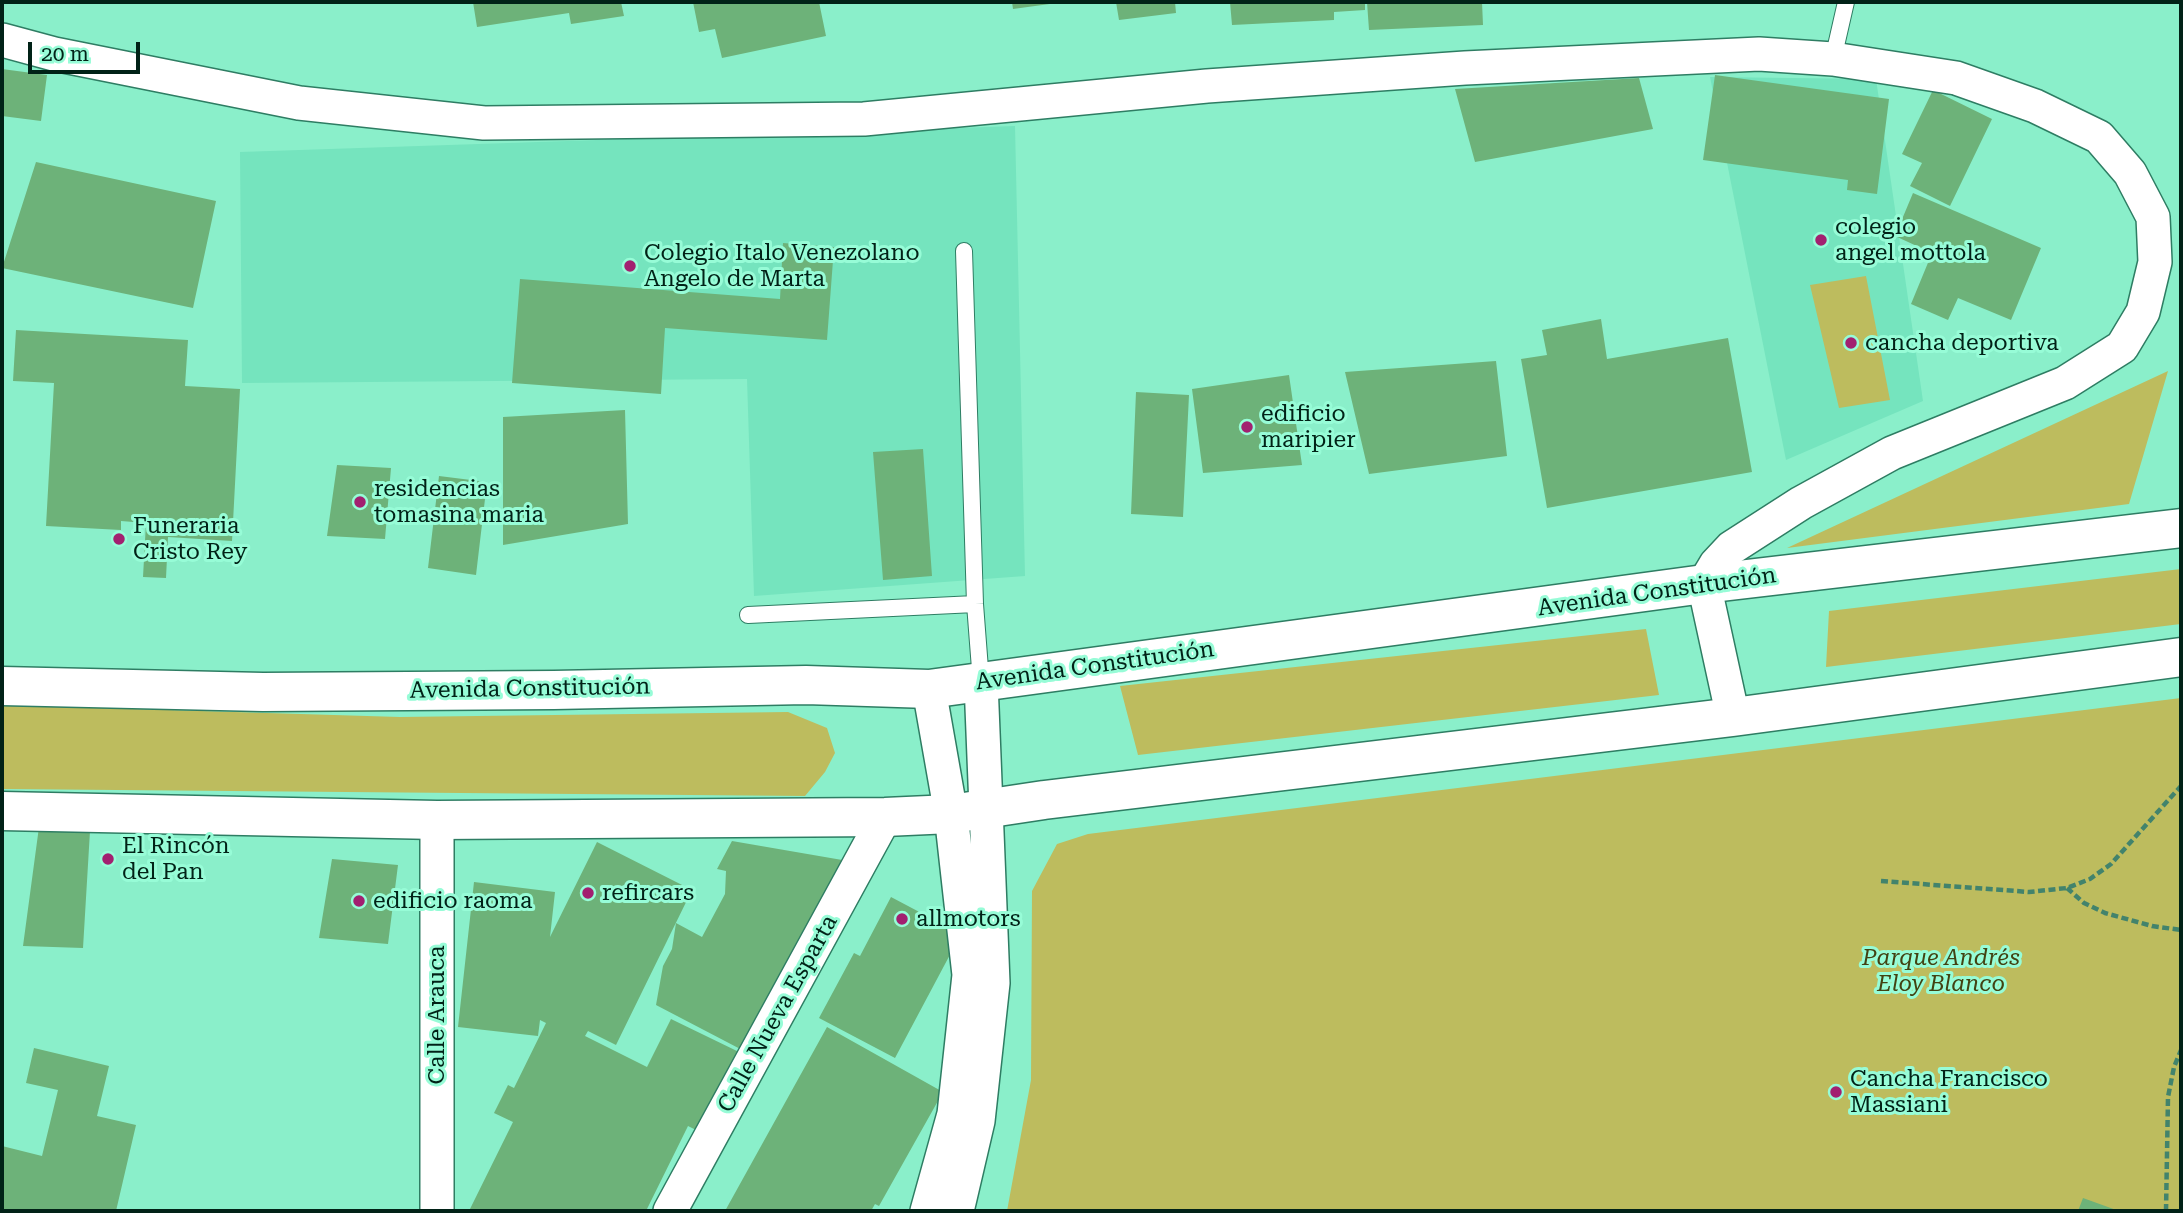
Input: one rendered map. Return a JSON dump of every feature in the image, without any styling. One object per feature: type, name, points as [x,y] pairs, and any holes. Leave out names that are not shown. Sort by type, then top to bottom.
[{"type":"main road","name":"Avenida Constitución","points":[[2,686],[263,692],[806,685],[929,689],[1704,584],[2181,528]]},
{"type":"main road","points":[[2,811],[437,820],[885,817],[969,811],[1733,717],[2181,657]]},
{"type":"street","points":[[2,40],[54,54],[299,103],[484,123],[864,119],[1207,86],[1465,68],[1759,54],[1833,59],[1956,78],[2035,106],[2099,137],[2130,173],[2152,217],[2155,262],[2143,312],[2122,347],[2065,383],[1892,453],[1801,503],[1731,548],[1716,564],[1704,584],[1733,717]]},
{"type":"street","points":[[927,1211],[954,1114],[969,975],[969,811],[981,682]]},
{"type":"street","points":[[929,689],[969,811],[993,983],[978,1121],[957,1211]]},
{"type":"street","name":"Calle Nueva Esparta","points":[[670,1211],[885,817]]},
{"type":"street","name":"Calle Arauca","points":[[437,820],[438,1211]]},
{"type":"lane","points":[[1833,59],[1846,2]]},
{"type":"lane","points":[[964,251],[975,604],[981,682]]},
{"type":"lane","points":[[748,614],[975,604]]},
{"type":"path","points":[[1881,881],[2029,892],[2067,888],[2090,879],[2111,864],[2181,786]]},
{"type":"path","points":[[2067,888],[2084,903],[2105,913],[2152,926],[2181,930]]},
{"type":"path","points":[[2166,1211],[2168,1097],[2174,1068],[2181,1051]]},
{"type":"shaded area","name":"colegio angel mottola","points":[[1710,77],[1876,79],[1923,401],[1786,460]]},
{"type":"shaded area","name":"Colegio Italo Venezolano Angelo de Marta","points":[[1015,126],[1025,576],[754,596],[747,379],[242,383],[240,152]]},
{"type":"green space","name":"cancha deportiva","points":[[1866,276],[1890,400],[1839,408],[1810,285]]},
{"type":"green space","points":[[2168,371],[2129,504],[1787,548]]},
{"type":"green space","points":[[2181,569],[2181,624],[1826,667],[1829,611]]},
{"type":"green space","points":[[1646,629],[1659,695],[1138,755],[1120,686]]},
{"type":"green space","name":"Parque Andrés Eloy Blanco","points":[[2181,698],[2181,1211],[1007,1211],[1031,1080],[1032,891],[1057,844],[1088,834]]},
{"type":"green space","points":[[2,705],[400,717],[788,712],[827,728],[835,753],[825,772],[805,796],[2,789]]},
{"type":"building","points":[[473,2],[621,2],[624,16],[571,24],[569,13],[477,27]]},
{"type":"building","points":[[693,2],[819,2],[826,36],[722,58],[715,29],[699,32]]},
{"type":"building","points":[[1012,2],[1057,2],[1057,3],[1013,9]]},
{"type":"building","points":[[1116,2],[1175,2],[1176,13],[1119,20]]},
{"type":"building","points":[[1230,2],[1365,2],[1365,10],[1334,12],[1334,20],[1232,25]]},
{"type":"building","points":[[1367,2],[1482,2],[1483,25],[1369,30]]},
{"type":"building","points":[[2,69],[47,75],[41,121],[2,116]]},
{"type":"building","points":[[1715,75],[1889,99],[1877,194],[1847,190],[1848,180],[1703,160]]},
{"type":"building","points":[[1639,78],[1653,129],[1475,162],[1455,89]]},
{"type":"building","points":[[1933,90],[1992,119],[1950,206],[1910,186],[1922,163],[1902,154]]},
{"type":"building","points":[[36,162],[216,201],[193,308],[2,268]]},
{"type":"building","points":[[1913,193],[2041,248],[2011,320],[1958,298],[1948,320],[1911,304],[1932,253],[1895,236]]},
{"type":"building","points":[[783,243],[834,247],[827,340],[665,328],[661,394],[512,383],[520,279],[780,299]]},
{"type":"building","points":[[1601,319],[1607,359],[1728,338],[1752,472],[1547,508],[1521,359],[1547,355],[1542,330]]},
{"type":"building","points":[[16,330],[188,340],[185,386],[240,389],[232,541],[168,537],[166,578],[143,577],[146,523],[121,521],[121,530],[46,526],[54,383],[13,381]]},
{"type":"building","points":[[1496,361],[1507,456],[1369,474],[1345,372]]},
{"type":"building","name":"edificio maripier","points":[[1289,375],[1302,465],[1203,473],[1192,389]]},
{"type":"building","points":[[1136,392],[1189,395],[1183,517],[1131,514]]},
{"type":"building","points":[[625,410],[628,524],[503,545],[503,417]]},
{"type":"building","points":[[923,449],[932,576],[883,580],[873,452]]},
{"type":"building","name":"residencias tomasina maria","points":[[337,465],[391,468],[385,539],[327,536]]},
{"type":"building","points":[[439,476],[487,482],[476,575],[428,568]]},
{"type":"building","points":[[39,827],[90,831],[83,948],[23,946]]},
{"type":"building","points":[[732,841],[848,861],[746,1052],[656,1005],[663,966],[672,949],[676,923],[702,937],[725,894],[726,871],[717,869]]},
{"type":"building","points":[[597,842],[692,890],[616,1045],[588,1031],[585,1036],[647,1067],[671,1019],[739,1052],[700,1132],[688,1126],[646,1211],[469,1211],[513,1122],[494,1113],[508,1085],[514,1088],[546,1023],[540,1020],[538,1036],[458,1027],[474,882],[555,892],[550,937]]},
{"type":"building","name":"edificio raoma","points":[[332,859],[398,865],[388,944],[319,938]]},
{"type":"building","points":[[891,897],[961,934],[895,1058],[819,1018],[854,953],[860,956]]},
{"type":"building","points":[[827,1027],[943,1092],[879,1206],[875,1204],[871,1211],[725,1211]]},
{"type":"building","points":[[34,1048],[109,1066],[97,1116],[136,1125],[116,1211],[2,1211],[2,1146],[42,1156],[58,1090],[26,1083]]},
{"type":"building","points":[[2083,1198],[2119,1211],[2078,1211]]},
{"type":"place","name":"colegio angel mottola","points":[[1821,240]]},
{"type":"place","name":"Colegio Italo Venezolano Angelo de Marta","points":[[630,266]]},
{"type":"place","name":"cancha deportiva","points":[[1851,343]]},
{"type":"place","name":"edificio maripier","points":[[1247,427]]},
{"type":"place","name":"residencias tomasina maria","points":[[360,502]]},
{"type":"place","name":"Funeraria Cristo Rey","points":[[119,539]]},
{"type":"place","name":"El Rincón del Pan","points":[[108,859]]},
{"type":"place","name":"refircars","points":[[588,893]]},
{"type":"place","name":"edificio raoma","points":[[359,901]]},
{"type":"place","name":"allmotors","points":[[902,919]]},
{"type":"place","name":"Cancha Francisco Massiani","points":[[1836,1092]]}]
